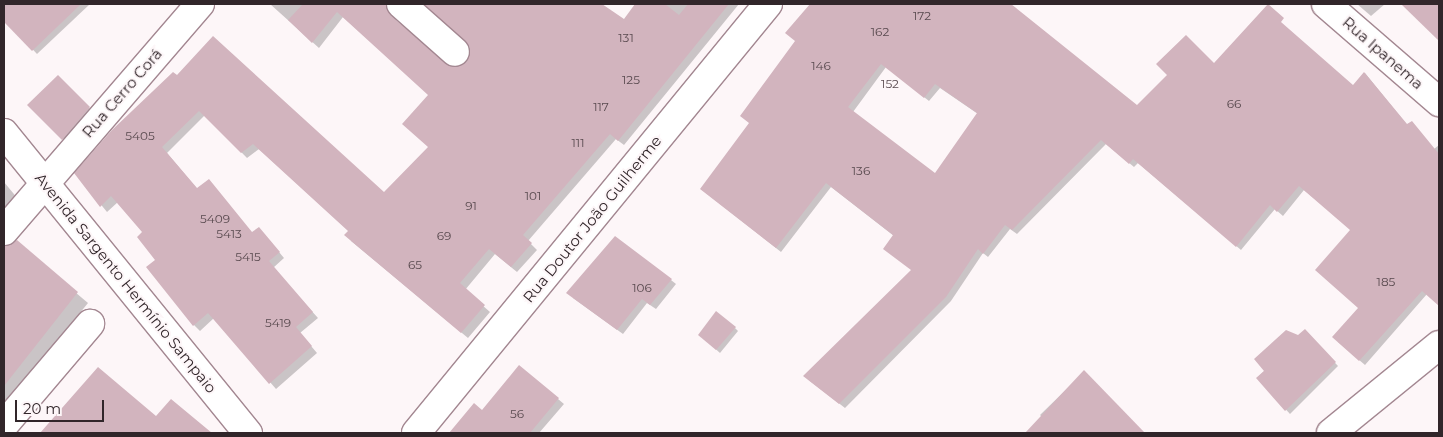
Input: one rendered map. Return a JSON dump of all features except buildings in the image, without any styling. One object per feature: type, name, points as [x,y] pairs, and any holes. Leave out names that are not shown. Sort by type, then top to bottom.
[{"type":"street","name":"Rua Cerro Corá","points":[[4,231],[44,182],[200,4]]},
{"type":"street","points":[[401,4],[455,52]]},
{"type":"street","name":"Rua Doutor João Guilherme","points":[[416,433],[768,4]]},
{"type":"street","name":"Rua Ipanema","points":[[1326,4],[1439,102]]},
{"type":"street","name":"Avenida Sargento Hermínio Sampaio","points":[[4,133],[248,433]]},
{"type":"street","points":[[4,425],[90,324]]},
{"type":"street","points":[[1344,431],[1439,345]]}]
